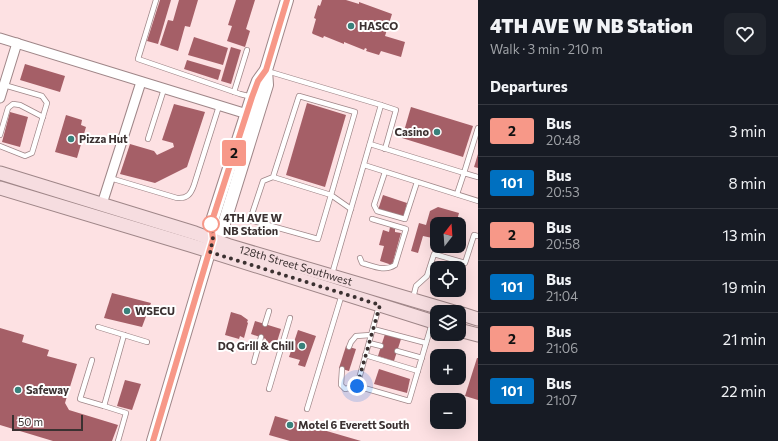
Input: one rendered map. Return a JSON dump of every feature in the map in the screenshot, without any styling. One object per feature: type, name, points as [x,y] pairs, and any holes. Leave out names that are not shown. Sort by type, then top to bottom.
[{"type":"main road","name":"128th Street Southwest","points":[[0,173],[102,204],[342,293],[430,320]]},
{"type":"main road","name":"128th Street Southwest","points":[[0,188],[212,246],[230,246],[430,305]]},
{"type":"main road","points":[[466,315],[478,319]]},
{"type":"main road","points":[[466,332],[478,335]]},
{"type":"street","points":[[212,246],[211,224],[252,97],[258,81],[266,70],[287,0]]},
{"type":"street","points":[[0,38],[247,114]]},
{"type":"street","points":[[0,98],[3,81],[17,43]]},
{"type":"street","points":[[154,441],[212,246],[223,227],[267,85],[266,70]]},
{"type":"street","points":[[102,204],[141,82]]},
{"type":"lane","points":[[156,0],[138,59],[252,97]]},
{"type":"lane","points":[[234,92],[247,50]]},
{"type":"lane","points":[[266,70],[396,110],[385,149]]},
{"type":"lane","points":[[0,145],[25,156],[32,153],[47,103],[42,96],[3,81]]},
{"type":"lane","points":[[148,139],[164,89]]},
{"type":"lane","points":[[273,177],[299,96],[355,112],[331,195],[318,239],[250,220],[263,181],[273,177],[331,195],[351,210]]},
{"type":"lane","points":[[0,135],[8,108],[12,104],[20,105],[43,117]]},
{"type":"lane","points":[[332,275],[381,105]]},
{"type":"lane","points":[[110,178],[177,198],[187,197],[194,185],[219,106]]},
{"type":"lane","points":[[457,194],[478,128]]},
{"type":"lane","points":[[370,144],[478,177]]},
{"type":"lane","points":[[364,165],[478,201]]},
{"type":"lane","points":[[385,172],[374,205],[377,211],[405,219],[416,182]]},
{"type":"lane","points":[[360,258],[362,263],[382,269],[391,268],[395,265],[406,229],[372,219]]},
{"type":"lane","points":[[413,300],[416,286],[427,276],[434,254],[465,264],[474,235],[478,236]]},
{"type":"lane","points":[[307,409],[342,293]]},
{"type":"lane","points":[[357,386],[380,305]]},
{"type":"lane","points":[[266,324],[269,311]]},
{"type":"lane","points":[[269,389],[290,318]]},
{"type":"lane","points":[[98,327],[147,342]]},
{"type":"lane","points":[[373,328],[426,343]]},
{"type":"lane","points":[[342,369],[341,384],[345,389],[357,386],[409,401],[430,334]]},
{"type":"lane","points":[[104,406],[124,335]]},
{"type":"lane","points":[[349,347],[356,336],[371,335]]},
{"type":"lane","points":[[254,362],[261,337]]},
{"type":"lane","points":[[369,343],[381,346]]},
{"type":"lane","points":[[397,351],[422,358]]},
{"type":"lane","points":[[365,355],[418,371]]},
{"type":"lane","points":[[92,360],[80,399],[126,413],[118,441]]},
{"type":"building","points":[[160,0],[171,0],[158,44],[147,41]]},
{"type":"building","points":[[179,0],[198,0],[190,27],[185,26],[178,51],[160,45],[168,20],[173,21]]},
{"type":"building","points":[[236,0],[255,0],[246,29],[250,31],[245,47],[227,41],[232,26],[228,25]]},
{"type":"building","name":"HASCO","points":[[322,0],[346,0],[359,4],[359,2],[392,14],[385,36],[405,42],[401,57],[381,51],[379,55],[366,51],[367,49],[365,48],[364,50],[344,42],[344,44],[324,36],[323,38],[313,34],[316,19],[314,18],[318,5],[320,6]]},
{"type":"building","points":[[194,37],[228,48],[223,65],[188,55]]},
{"type":"building","points":[[231,47],[241,50],[231,84],[221,81]]},
{"type":"building","points":[[187,60],[221,70],[218,80],[184,69]]},
{"type":"building","points":[[25,64],[65,76],[60,92],[20,80]]},
{"type":"building","points":[[307,103],[346,115],[325,187],[286,175]]},
{"type":"building","points":[[174,104],[205,112],[187,167],[155,183],[120,174],[130,144],[154,151],[157,155],[174,147],[173,143],[162,140]]},
{"type":"building","name":"Casino","points":[[411,107],[473,126],[463,157],[402,138]]},
{"type":"building","points":[[10,112],[28,117],[20,147],[2,142]]},
{"type":"building","name":"Pizza Hut","points":[[66,115],[82,120],[81,125],[86,127],[77,158],[55,152]]},
{"type":"building","points":[[478,154],[478,168],[474,167]]},
{"type":"building","points":[[383,195],[407,203],[403,218],[378,210]]},
{"type":"building","points":[[438,207],[459,213],[458,217],[430,217],[430,238],[423,236],[418,253],[411,251],[419,223],[426,225],[430,211]]},
{"type":"building","points":[[390,227],[395,229],[395,232],[401,233],[392,265],[380,261],[384,246],[379,245],[383,230],[389,232]]},
{"type":"building","name":"WSECU","points":[[112,293],[151,303],[142,327],[104,318]]},
{"type":"building","points":[[231,312],[241,315],[248,320],[244,338],[240,336],[239,339],[225,335]]},
{"type":"building","points":[[255,321],[281,329],[276,345],[266,342],[266,339],[251,334]]},
{"type":"building","points":[[0,328],[24,335],[22,342],[49,350],[47,356],[77,364],[65,403],[69,410],[118,425],[112,441],[53,441],[0,425]]},
{"type":"building","name":"DQ Grill & Chill","points":[[298,330],[316,336],[305,367],[298,365],[300,360],[289,357]]},
{"type":"building","points":[[385,334],[401,339],[394,361],[378,356]]},
{"type":"building","points":[[346,346],[356,349],[349,371],[339,368]]},
{"type":"building","points":[[478,358],[478,400],[466,396]]},
{"type":"building","points":[[379,369],[410,379],[407,393],[374,384]]},
{"type":"building","points":[[125,380],[141,384],[132,410],[117,406]]},
{"type":"building","name":"Motel 6 Everett South","points":[[275,416],[361,441],[290,441],[269,435]]},
{"type":"bus line","name":"2","points":[[153,441],[210,252],[213,239],[211,224],[252,97],[258,81],[266,70],[287,0]]},
{"type":"place","name":"HASCO","points":[[351,26]]},
{"type":"place","name":"Casino","points":[[437,132]]},
{"type":"place","name":"Pizza Hut","points":[[71,139]]},
{"type":"place","name":"4TH AVE W NB Station","points":[[211,224]]},
{"type":"place","name":"WSECU","points":[[127,311]]},
{"type":"place","name":"DQ Grill & Chill","points":[[302,346]]},
{"type":"place","name":"Safeway","points":[[18,390]]},
{"type":"place","name":"Motel 6 Everett South","points":[[290,425]]},
{"type":"route","points":[[211,224],[213,239],[210,252],[380,305],[357,386]]}]
